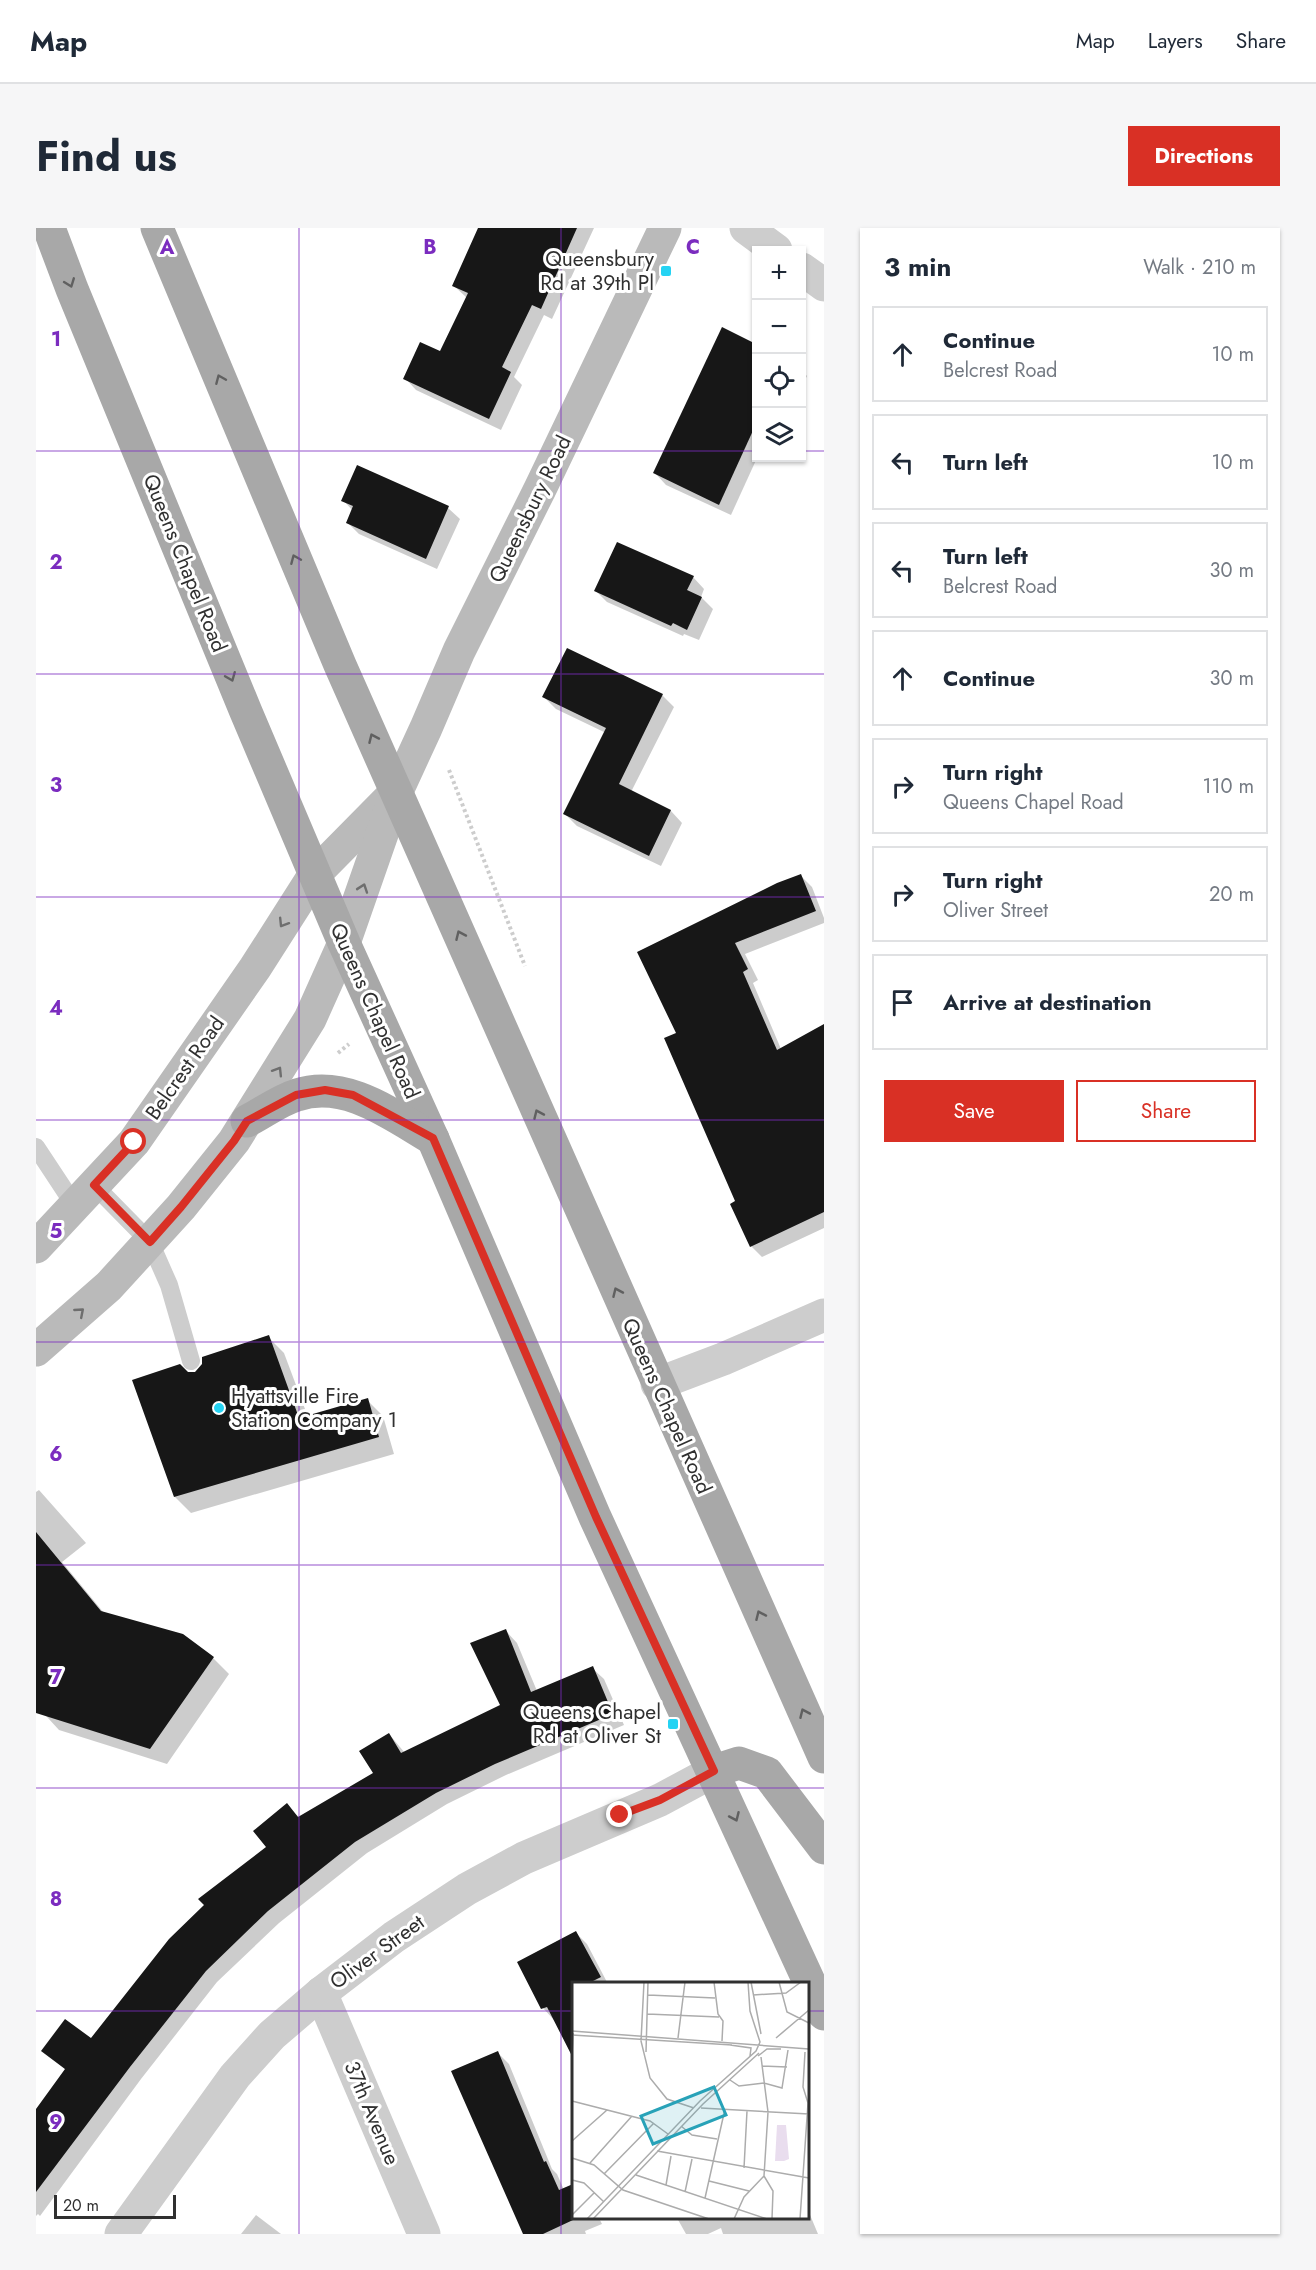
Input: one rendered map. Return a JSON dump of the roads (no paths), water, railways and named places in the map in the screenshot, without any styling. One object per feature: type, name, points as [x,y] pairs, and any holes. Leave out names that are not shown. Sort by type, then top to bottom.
[{"type":"main road","name":"Queens Chapel Road","points":[[49,228],[112,387],[344,943],[433,1138],[596,1517],[824,2014]]},
{"type":"main road","name":"Queens Chapel Road","points":[[157,228],[340,665],[824,1757]]},
{"type":"main road","name":"Queensbury Road","points":[[344,943],[397,791],[459,651],[540,489],[665,228]]},
{"type":"main road","name":"Queensbury Road","points":[[315,874],[397,791]]},
{"type":"main road","name":"Belcrest Road","points":[[36,1247],[134,1142],[255,968],[315,874]]},
{"type":"main road","points":[[36,1350],[109,1286],[181,1207],[234,1141],[310,1019],[344,943]]},
{"type":"main road","points":[[247,1121],[296,1095],[325,1090],[353,1095],[433,1138]]},
{"type":"main road","points":[[714,1771],[739,1763],[767,1773],[824,1848]]},
{"type":"street","points":[[746,228],[771,246]]},
{"type":"street","points":[[806,272],[824,285]]},
{"type":"street","points":[[657,1384],[723,1359],[824,1315]]},
{"type":"street","name":"Oliver Street","points":[[121,2234],[236,2076],[272,2035],[321,1993],[394,1937],[467,1888],[524,1858],[660,1800],[714,1771]]},
{"type":"street","name":"37th Avenue","points":[[321,1993],[424,2234]]},
{"type":"lane","points":[[36,1147],[84,1195],[150,1242],[169,1285],[191,1361]]},
{"type":"place","name":"Queensbury Rd at 39th Pl","points":[[666,271]]},
{"type":"place","name":"Hyattsville Fire Station Company 1","points":[[219,1408]]},
{"type":"place","name":"Queens Chapel Rd at Oliver St","points":[[673,1724]]}]
